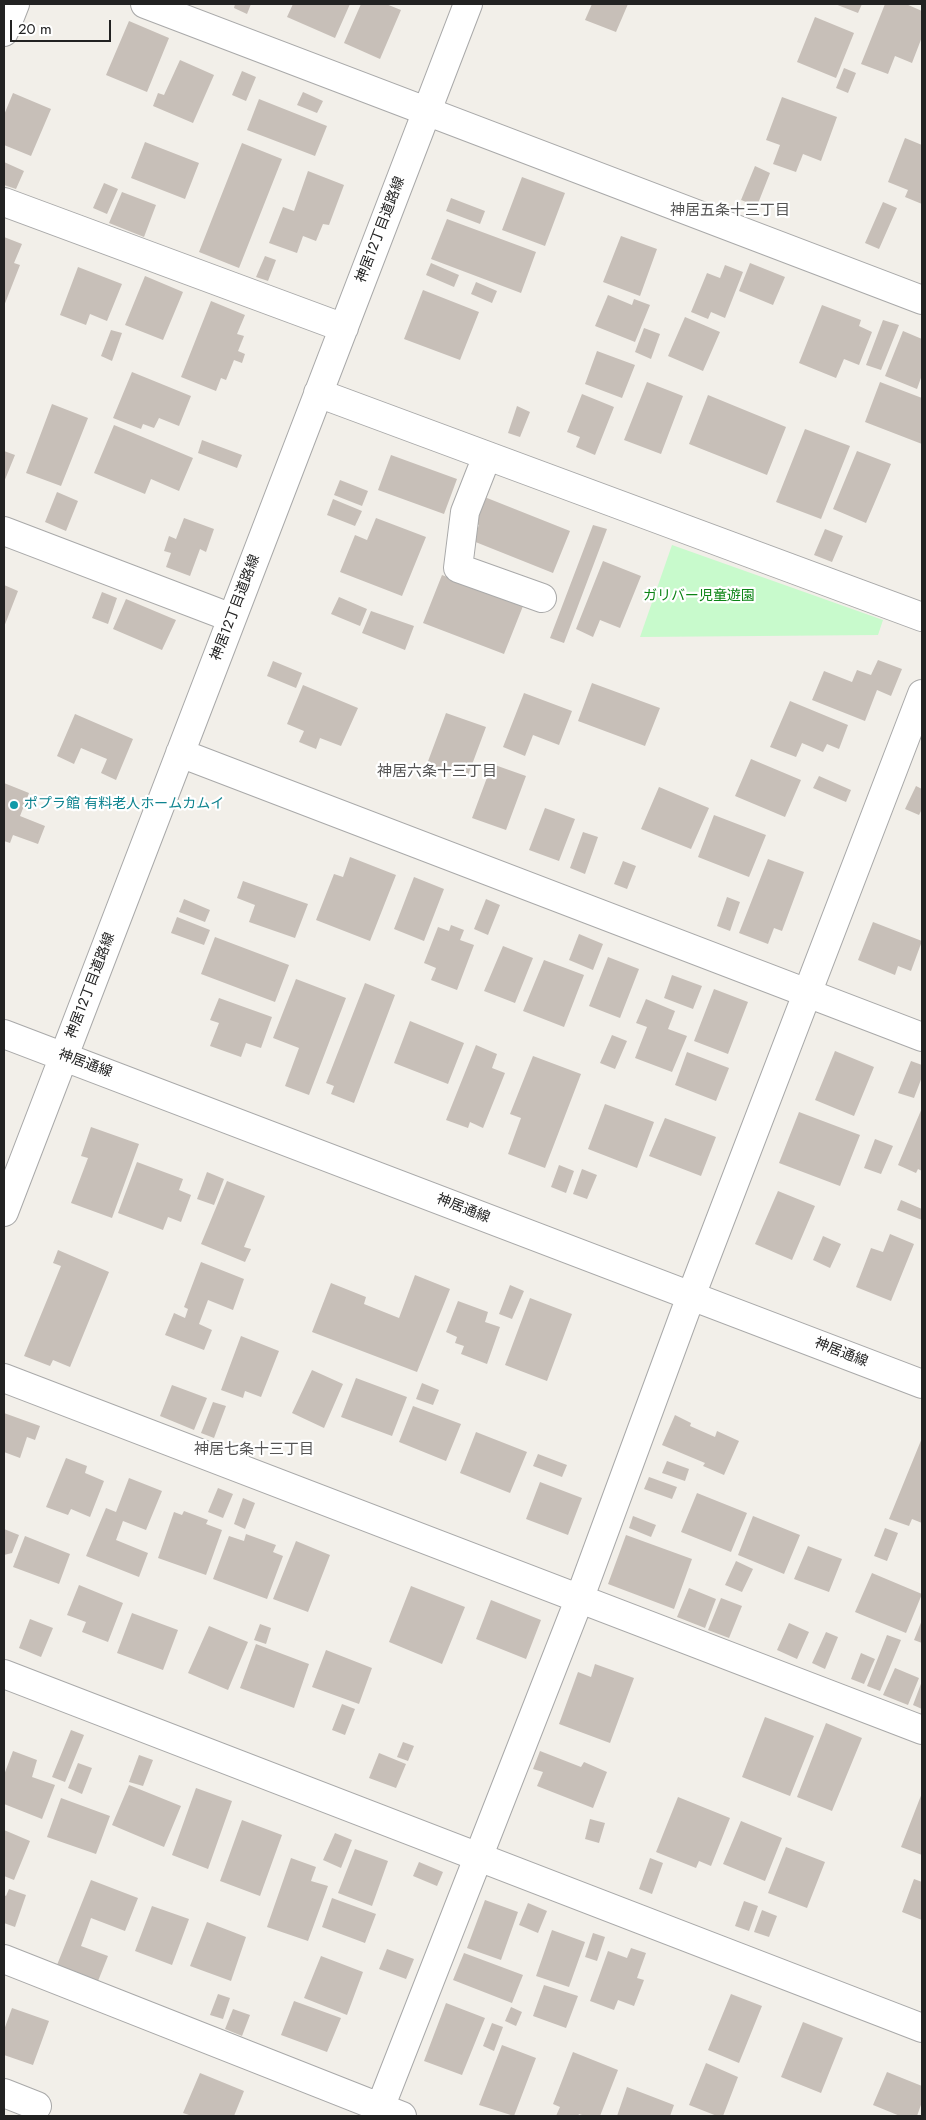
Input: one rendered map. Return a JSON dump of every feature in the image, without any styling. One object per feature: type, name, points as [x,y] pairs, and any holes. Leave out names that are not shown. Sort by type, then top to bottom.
[{"type":"street","points":[[4,32],[15,4]]},
{"type":"street","points":[[145,4],[922,300]]},
{"type":"street","name":"神居12丁目道路線","points":[[4,1212],[468,4]]},
{"type":"street","points":[[4,202],[344,328]]},
{"type":"street","points":[[318,393],[922,617]]},
{"type":"street","points":[[487,456],[465,512],[458,568],[542,598]]},
{"type":"street","points":[[4,531],[232,618]]},
{"type":"street","points":[[4,1959],[391,2112],[477,1857],[579,1600],[691,1296],[808,992],[912,754],[922,694]]},
{"type":"street","points":[[180,753],[922,1036]]},
{"type":"street","name":"神居通線","points":[[4,1034],[922,1384]]},
{"type":"street","points":[[4,1378],[922,1730]]},
{"type":"street","points":[[4,1674],[922,2028]]},
{"type":"street","points":[[4,2093],[37,2106]]},
{"type":"green space","name":"ガリバー児童遊園","points":[[672,545],[883,620],[878,635],[640,637]]},
{"type":"building","points":[[235,4],[251,4],[247,14],[234,8]]},
{"type":"building","points":[[293,4],[350,4],[335,38],[287,17]]},
{"type":"building","points":[[361,4],[386,4],[401,10],[380,59],[344,43]]},
{"type":"building","points":[[592,4],[628,4],[616,32],[585,20]]},
{"type":"building","points":[[835,4],[862,4],[858,13]]},
{"type":"building","points":[[885,4],[906,4],[922,11],[922,37],[912,63],[895,56],[888,74],[861,64]]},
{"type":"building","points":[[815,17],[854,33],[836,78],[797,62]]},
{"type":"building","points":[[129,21],[169,38],[147,92],[106,75]]},
{"type":"building","points":[[180,60],[214,75],[193,123],[153,106],[158,93],[164,95]]},
{"type":"building","points":[[844,68],[856,73],[848,93],[836,88]]},
{"type":"building","points":[[242,71],[256,77],[246,101],[232,95]]},
{"type":"building","points":[[303,92],[323,101],[317,113],[297,105]]},
{"type":"building","points":[[13,93],[51,109],[31,156],[4,145],[4,115]]},
{"type":"building","points":[[782,97],[837,117],[821,161],[803,154],[796,172],[773,164],[780,145],[766,140]]},
{"type":"building","points":[[259,99],[327,126],[315,156],[247,130]]},
{"type":"building","points":[[905,138],[922,145],[922,204],[905,197],[908,190],[888,182]]},
{"type":"building","points":[[145,142],[199,163],[185,199],[131,178]]},
{"type":"building","points":[[242,143],[282,159],[239,268],[199,252]]},
{"type":"building","points":[[4,162],[24,171],[16,189],[4,185]]},
{"type":"building","points":[[755,166],[770,173],[757,206],[741,200]]},
{"type":"building","points":[[308,171],[344,185],[329,225],[323,224],[316,241],[303,236],[297,253],[269,243],[283,207],[294,211]]},
{"type":"building","points":[[522,177],[565,193],[545,246],[502,230]]},
{"type":"building","points":[[104,183],[118,189],[107,214],[93,208]]},
{"type":"building","points":[[122,192],[156,205],[144,237],[109,223]]},
{"type":"building","points":[[451,198],[485,211],[480,224],[446,211]]},
{"type":"building","points":[[883,202],[897,208],[879,249],[865,243]]},
{"type":"building","points":[[447,219],[536,252],[521,293],[431,259]]},
{"type":"building","points":[[621,236],[657,249],[640,296],[603,282]]},
{"type":"building","points":[[4,237],[22,244],[14,263],[20,265],[4,306]]},
{"type":"building","points":[[265,256],[276,260],[268,281],[256,277]]},
{"type":"building","points":[[431,263],[459,275],[454,287],[426,275]]},
{"type":"building","points":[[750,263],[785,277],[773,305],[739,291]]},
{"type":"building","points":[[725,265],[743,272],[725,318],[711,312],[708,319],[691,312],[707,273],[720,278]]},
{"type":"building","points":[[78,267],[122,284],[107,321],[90,314],[86,325],[60,315]]},
{"type":"building","points":[[145,276],[183,292],[163,340],[125,325]]},
{"type":"building","points":[[476,282],[497,291],[492,303],[471,294]]},
{"type":"building","points":[[423,290],[479,312],[460,360],[404,339]]},
{"type":"building","points":[[608,295],[632,305],[634,299],[650,305],[635,342],[595,326]]},
{"type":"building","points":[[211,301],[245,315],[237,334],[244,336],[238,351],[245,354],[242,363],[234,360],[226,380],[221,378],[216,391],[181,377]]},
{"type":"building","points":[[822,305],[861,320],[859,326],[872,332],[859,365],[844,359],[836,378],[799,363]]},
{"type":"building","points":[[685,317],[720,332],[703,371],[668,356]]},
{"type":"building","points":[[883,320],[899,325],[881,370],[866,365]]},
{"type":"building","points":[[644,328],[660,334],[651,359],[635,352]]},
{"type":"building","points":[[111,330],[122,333],[112,361],[101,356]]},
{"type":"building","points":[[903,331],[922,339],[922,375],[917,389],[885,376]]},
{"type":"building","points":[[597,351],[635,365],[622,398],[585,384]]},
{"type":"building","points":[[132,372],[191,396],[179,426],[159,418],[154,428],[143,424],[141,429],[113,418]]},
{"type":"building","points":[[647,382],[683,396],[661,454],[624,440]]},
{"type":"building","points":[[880,382],[922,398],[922,444],[865,422]]},
{"type":"building","points":[[582,394],[614,407],[595,455],[576,447],[580,437],[567,432]]},
{"type":"building","points":[[708,395],[786,427],[767,475],[689,444]]},
{"type":"building","points":[[52,404],[88,418],[61,486],[26,473]]},
{"type":"building","points":[[517,406],[530,412],[520,437],[508,433]]},
{"type":"building","points":[[114,425],[193,458],[179,491],[151,479],[145,494],[94,473]]},
{"type":"building","points":[[805,429],[850,446],[821,519],[776,502]]},
{"type":"building","points":[[202,440],[242,455],[237,468],[198,453]]},
{"type":"building","points":[[4,451],[15,455],[4,482]]},
{"type":"building","points":[[857,451],[891,464],[866,523],[833,509]]},
{"type":"building","points":[[391,455],[457,479],[444,514],[378,490]]},
{"type":"building","points":[[340,480],[368,491],[362,506],[334,495]]},
{"type":"building","points":[[57,492],[78,501],[66,531],[45,522]]},
{"type":"building","points":[[482,496],[570,531],[553,573],[473,541],[479,525],[472,522]]},
{"type":"building","points":[[333,499],[362,511],[355,526],[327,515]]},
{"type":"building","points":[[184,518],[214,529],[206,552],[200,549],[190,576],[166,567],[171,553],[164,551],[169,536],[176,539]]},
{"type":"building","points":[[376,518],[426,537],[402,596],[340,572],[355,535],[367,540]]},
{"type":"building","points":[[593,525],[607,529],[564,643],[550,638]]},
{"type":"building","points":[[825,529],[843,536],[832,562],[814,555]]},
{"type":"building","points":[[603,561],[641,576],[620,628],[600,620],[593,637],[576,629]]},
{"type":"building","points":[[442,575],[523,606],[504,654],[423,623]]},
{"type":"building","points":[[4,585],[18,591],[4,627]]},
{"type":"building","points":[[102,592],[117,598],[108,624],[92,618]]},
{"type":"building","points":[[339,597],[367,609],[360,626],[331,614]]},
{"type":"building","points":[[126,599],[176,620],[162,650],[113,629]]},
{"type":"building","points":[[371,611],[414,626],[405,650],[362,633]]},
{"type":"building","points":[[878,660],[902,669],[891,696],[877,690],[865,721],[812,700],[824,671],[852,682],[857,670],[871,675]]},
{"type":"building","points":[[273,661],[302,673],[296,688],[267,676]]},
{"type":"building","points":[[592,683],[660,708],[645,746],[578,721]]},
{"type":"building","points":[[303,685],[358,708],[341,746],[320,738],[316,749],[299,742],[304,731],[287,724]]},
{"type":"building","points":[[524,693],[572,711],[559,745],[533,735],[525,756],[503,747]]},
{"type":"building","points":[[790,701],[848,725],[839,749],[827,744],[823,752],[802,743],[796,757],[770,747]]},
{"type":"building","points":[[446,713],[486,727],[467,778],[427,764]]},
{"type":"building","points":[[75,714],[133,739],[116,780],[101,773],[107,759],[81,748],[74,764],[57,756]]},
{"type":"building","points":[[751,759],[801,780],[785,817],[735,796]]},
{"type":"building","points":[[492,764],[526,776],[506,830],[472,818]]},
{"type":"building","points":[[819,776],[851,790],[846,802],[813,788]]},
{"type":"building","name":"ポプラ館 有料老人ホームカムイ","points":[[4,783],[29,793],[20,816],[45,826],[38,844],[13,835],[10,843],[4,841]]},
{"type":"building","points":[[916,786],[922,789],[922,809],[919,815],[905,809]]},
{"type":"building","points":[[659,787],[709,808],[691,849],[641,829]]},
{"type":"building","points":[[545,808],[575,819],[559,861],[529,850]]},
{"type":"building","points":[[714,815],[766,835],[749,877],[698,857]]},
{"type":"building","points":[[583,832],[598,837],[585,874],[570,868]]},
{"type":"building","points":[[350,857],[396,875],[370,941],[316,920],[334,874],[343,877]]},
{"type":"building","points":[[768,859],[804,872],[782,931],[774,928],[768,944],[739,933]]},
{"type":"building","points":[[623,861],[636,866],[627,889],[614,884]]},
{"type":"building","points":[[414,877],[444,889],[424,941],[394,929]]},
{"type":"building","points":[[243,881],[308,904],[295,938],[249,922],[255,905],[237,898]]},
{"type":"building","points":[[727,897],[740,902],[730,931],[717,926]]},
{"type":"building","points":[[184,899],[210,910],[205,922],[179,912]]},
{"type":"building","points":[[486,899],[500,905],[488,935],[474,929]]},
{"type":"building","points":[[177,917],[210,930],[204,945],[171,933]]},
{"type":"building","points":[[873,922],[922,941],[911,971],[898,966],[895,975],[858,960]]},
{"type":"building","points":[[451,925],[464,930],[460,940],[474,945],[457,990],[431,980],[436,968],[424,963],[438,927],[449,931]]},
{"type":"building","points":[[579,934],[603,944],[593,970],[569,960]]},
{"type":"building","points":[[215,937],[289,965],[275,1002],[201,974]]},
{"type":"building","points":[[503,946],[533,958],[515,1003],[484,991]]},
{"type":"building","points":[[608,957],[639,969],[620,1018],[589,1006]]},
{"type":"building","points":[[544,960],[584,975],[564,1027],[523,1011]]},
{"type":"building","points":[[672,975],[702,986],[693,1009],[664,998]]},
{"type":"building","points":[[296,979],[346,998],[309,1095],[285,1086],[299,1048],[273,1038]]},
{"type":"building","points":[[365,983],[395,995],[354,1103],[331,1094],[334,1086],[326,1083]]},
{"type":"building","points":[[714,989],[748,1002],[728,1054],[694,1041]]},
{"type":"building","points":[[219,998],[272,1017],[261,1048],[246,1043],[241,1057],[210,1046],[219,1023],[210,1020]]},
{"type":"building","points":[[646,999],[675,1011],[668,1029],[687,1036],[672,1072],[635,1058],[647,1027],[636,1023]]},
{"type":"building","points":[[410,1021],[464,1043],[448,1084],[394,1063]]},
{"type":"building","points":[[612,1035],[627,1041],[615,1069],[600,1063]]},
{"type":"building","points":[[476,1045],[497,1054],[492,1068],[505,1073],[483,1128],[470,1122],[468,1128],[446,1120]]},
{"type":"building","points":[[835,1051],[874,1067],[854,1116],[815,1100]]},
{"type":"building","points":[[687,1052],[729,1068],[716,1101],[675,1085]]},
{"type":"building","points":[[533,1056],[581,1074],[545,1168],[508,1154],[521,1118],[510,1114]]},
{"type":"building","points":[[911,1061],[922,1065],[922,1077],[914,1098],[898,1093]]},
{"type":"building","points":[[605,1104],[654,1122],[637,1168],[588,1149]]},
{"type":"building","points":[[922,1108],[922,1171],[918,1169],[916,1173],[898,1165]]},
{"type":"building","points":[[799,1112],[860,1135],[840,1186],[779,1163]]},
{"type":"building","points":[[665,1118],[716,1137],[701,1176],[649,1156]]},
{"type":"building","points":[[91,1127],[139,1144],[112,1218],[71,1203],[88,1158],[81,1156]]},
{"type":"building","points":[[875,1139],[893,1146],[881,1174],[864,1168]]},
{"type":"building","points":[[137,1162],[183,1179],[179,1190],[191,1195],[181,1222],[168,1217],[163,1230],[118,1213]]},
{"type":"building","points":[[559,1165],[574,1171],[566,1193],[551,1187]]},
{"type":"building","points":[[582,1169],[597,1175],[587,1199],[573,1194]]},
{"type":"building","points":[[207,1172],[224,1179],[214,1205],[197,1199]]},
{"type":"building","points":[[227,1181],[265,1196],[244,1247],[251,1249],[245,1262],[201,1244]]},
{"type":"building","points":[[778,1191],[815,1206],[792,1260],[755,1244]]},
{"type":"building","points":[[901,1200],[922,1209],[922,1220],[897,1210]]},
{"type":"building","points":[[890,1234],[914,1244],[891,1301],[856,1287],[871,1248],[883,1252]]},
{"type":"building","points":[[823,1236],[841,1244],[830,1268],[813,1260]]},
{"type":"building","points":[[58,1250],[109,1272],[70,1367],[53,1360],[50,1366],[24,1356],[61,1266],[53,1263]]},
{"type":"building","points":[[201,1262],[244,1279],[233,1310],[208,1300],[199,1324],[212,1330],[204,1350],[165,1335],[174,1313],[185,1318],[188,1309],[184,1307]]},
{"type":"building","points":[[415,1275],[450,1289],[417,1372],[312,1332],[331,1283],[366,1297],[364,1304],[399,1318]]},
{"type":"building","points":[[510,1285],[524,1291],[512,1319],[499,1314]]},
{"type":"building","points":[[530,1298],[572,1314],[547,1381],[505,1365]]},
{"type":"building","points":[[458,1301],[488,1312],[485,1322],[500,1327],[487,1364],[461,1354],[464,1346],[455,1343],[457,1337],[446,1332]]},
{"type":"building","points":[[241,1336],[279,1351],[261,1397],[245,1391],[243,1398],[221,1390]]},
{"type":"building","points":[[312,1370],[343,1384],[324,1428],[292,1413]]},
{"type":"building","points":[[356,1378],[407,1397],[392,1436],[341,1417]]},
{"type":"building","points":[[422,1383],[439,1390],[433,1405],[416,1399]]},
{"type":"building","points":[[172,1385],[207,1398],[194,1430],[160,1416]]},
{"type":"building","points":[[213,1402],[226,1406],[214,1438],[201,1433]]},
{"type":"building","points":[[413,1406],[461,1424],[446,1461],[399,1442]]},
{"type":"building","points":[[4,1413],[40,1426],[35,1440],[27,1437],[20,1458],[4,1452]]},
{"type":"building","points":[[675,1415],[691,1423],[690,1426],[715,1437],[717,1431],[739,1441],[724,1475],[703,1466],[705,1463],[662,1445]]},
{"type":"building","points":[[476,1432],[527,1452],[510,1493],[460,1473]]},
{"type":"building","points":[[922,1438],[922,1523],[912,1519],[909,1526],[889,1519]]},
{"type":"building","points":[[538,1454],[567,1465],[562,1477],[533,1466]]},
{"type":"building","points":[[66,1458],[87,1466],[85,1473],[104,1481],[90,1517],[71,1509],[68,1515],[46,1507]]},
{"type":"building","points":[[667,1461],[689,1469],[685,1481],[662,1473]]},
{"type":"building","points":[[649,1477],[677,1487],[672,1499],[644,1489]]},
{"type":"building","points":[[129,1478],[162,1491],[146,1530],[123,1521],[116,1540],[148,1553],[139,1577],[86,1556],[106,1508],[116,1512]]},
{"type":"building","points":[[540,1482],[582,1498],[568,1535],[526,1519]]},
{"type":"building","points":[[218,1488],[233,1494],[223,1518],[208,1512]]},
{"type":"building","points":[[697,1493],[747,1513],[731,1552],[681,1532]]},
{"type":"building","points":[[243,1498],[255,1503],[245,1529],[234,1524]]},
{"type":"building","points":[[184,1511],[208,1520],[206,1524],[222,1530],[206,1575],[158,1558],[174,1512],[182,1515]]},
{"type":"building","points":[[633,1516],[656,1525],[651,1537],[629,1528]]},
{"type":"building","points":[[753,1516],[800,1535],[784,1574],[738,1555]]},
{"type":"building","points":[[885,1528],[898,1533],[887,1561],[874,1556]]},
{"type":"building","points":[[4,1529],[19,1535],[12,1553],[4,1555]]},
{"type":"building","points":[[246,1534],[276,1545],[273,1552],[283,1556],[267,1599],[213,1579],[229,1536],[244,1541]]},
{"type":"building","points":[[626,1535],[692,1559],[674,1609],[608,1584]]},
{"type":"building","points":[[25,1536],[70,1554],[59,1584],[13,1567]]},
{"type":"building","points":[[296,1541],[330,1555],[308,1612],[273,1599]]},
{"type":"building","points":[[808,1546],[842,1559],[829,1592],[794,1579]]},
{"type":"building","points":[[736,1561],[753,1569],[742,1592],[725,1585]]},
{"type":"building","points":[[872,1573],[922,1594],[906,1633],[855,1612]]},
{"type":"building","points":[[79,1585],[123,1603],[108,1642],[82,1632],[86,1622],[67,1615]]},
{"type":"building","points":[[411,1586],[465,1607],[442,1664],[389,1642]]},
{"type":"building","points":[[689,1588],[716,1599],[705,1628],[677,1617]]},
{"type":"building","points":[[721,1598],[742,1606],[729,1638],[708,1630]]},
{"type":"building","points":[[491,1600],[541,1620],[526,1659],[476,1639]]},
{"type":"building","points":[[132,1613],[178,1630],[163,1670],[117,1653]]},
{"type":"building","points":[[30,1619],[53,1628],[41,1657],[19,1648]]},
{"type":"building","points":[[922,1620],[922,1643],[914,1640]]},
{"type":"building","points":[[789,1623],[809,1632],[797,1659],[777,1650]]},
{"type":"building","points":[[260,1624],[271,1628],[266,1644],[254,1640]]},
{"type":"building","points":[[209,1626],[248,1642],[228,1690],[188,1673]]},
{"type":"building","points":[[826,1632],[838,1637],[825,1669],[812,1663]]},
{"type":"building","points":[[887,1635],[901,1640],[880,1691],[867,1686]]},
{"type":"building","points":[[256,1644],[309,1664],[294,1708],[240,1688]]},
{"type":"building","points":[[326,1650],[372,1668],[359,1704],[312,1687]]},
{"type":"building","points":[[861,1653],[875,1659],[864,1684],[851,1679]]},
{"type":"building","points":[[595,1664],[634,1678],[610,1743],[559,1724],[578,1672],[591,1677]]},
{"type":"building","points":[[895,1668],[919,1678],[908,1705],[883,1695]]},
{"type":"building","points":[[922,1681],[922,1709],[913,1705]]},
{"type":"building","points":[[342,1704],[355,1709],[345,1735],[332,1730]]},
{"type":"building","points":[[765,1717],[814,1736],[790,1796],[742,1777]]},
{"type":"building","points":[[826,1723],[862,1738],[832,1811],[797,1797]]},
{"type":"building","points":[[71,1730],[84,1735],[65,1782],[52,1777]]},
{"type":"building","points":[[403,1742],[414,1746],[408,1761],[397,1757]]},
{"type":"building","points":[[13,1751],[37,1760],[32,1777],[55,1785],[42,1819],[4,1804],[4,1775]]},
{"type":"building","points":[[540,1751],[581,1767],[584,1762],[607,1772],[593,1808],[537,1786],[543,1772],[533,1769]]},
{"type":"building","points":[[379,1753],[406,1764],[396,1788],[369,1778]]},
{"type":"building","points":[[139,1755],[153,1760],[143,1786],[129,1782]]},
{"type":"building","points":[[78,1763],[92,1768],[82,1794],[68,1788]]},
{"type":"building","points":[[129,1785],[181,1806],[164,1847],[112,1825]]},
{"type":"building","points":[[196,1788],[232,1801],[208,1869],[172,1855]]},
{"type":"building","points":[[922,1793],[922,1855],[901,1847]]},
{"type":"building","points":[[678,1797],[730,1818],[711,1866],[699,1861],[696,1868],[656,1852]]},
{"type":"building","points":[[61,1798],[110,1816],[96,1854],[47,1837]]},
{"type":"building","points":[[590,1819],[605,1823],[599,1843],[585,1839]]},
{"type":"building","points":[[242,1820],[282,1835],[260,1896],[220,1881]]},
{"type":"building","points":[[741,1821],[782,1838],[765,1881],[723,1864]]},
{"type":"building","points":[[4,1830],[30,1841],[14,1880],[4,1876]]},
{"type":"building","points":[[335,1833],[352,1840],[341,1868],[323,1860]]},
{"type":"building","points":[[786,1847],[825,1862],[807,1908],[768,1893]]},
{"type":"building","points":[[355,1849],[388,1861],[372,1906],[338,1893]]},
{"type":"building","points":[[291,1858],[316,1867],[311,1881],[328,1886],[308,1941],[267,1927]]},
{"type":"building","points":[[650,1858],[663,1863],[652,1894],[639,1889]]},
{"type":"building","points":[[419,1862],[443,1872],[437,1886],[413,1876]]},
{"type":"building","points":[[914,1879],[922,1882],[922,1920],[902,1912]]},
{"type":"building","points":[[91,1880],[138,1898],[125,1931],[91,1918],[81,1946],[108,1956],[98,1981],[57,1965]]},
{"type":"building","points":[[9,1889],[26,1895],[15,1927],[4,1923],[4,1895],[6,1896]]},
{"type":"building","points":[[332,1898],[376,1914],[365,1943],[322,1927]]},
{"type":"building","points":[[485,1900],[518,1912],[501,1960],[467,1948]]},
{"type":"building","points":[[744,1901],[758,1906],[749,1931],[735,1926]]},
{"type":"building","points":[[528,1903],[547,1911],[538,1933],[519,1925]]},
{"type":"building","points":[[152,1906],[189,1919],[172,1965],[135,1951]]},
{"type":"building","points":[[762,1910],[777,1916],[769,1937],[754,1932]]},
{"type":"building","points":[[207,1922],[246,1937],[231,1981],[190,1966]]},
{"type":"building","points":[[552,1930],[585,1942],[569,1987],[536,1976]]},
{"type":"building","points":[[593,1933],[605,1937],[597,1961],[585,1957]]},
{"type":"building","points":[[631,1948],[646,1953],[637,1978],[644,1980],[634,2006],[618,2000],[614,2010],[590,2001],[608,1951],[627,1958]]},
{"type":"building","points":[[387,1949],[414,1959],[406,1979],[379,1969]]},
{"type":"building","points":[[464,1953],[523,1975],[512,2003],[453,1980]]},
{"type":"building","points":[[321,1956],[363,1972],[347,2015],[304,1998]]},
{"type":"building","points":[[544,1985],[578,1996],[566,2028],[533,2016]]},
{"type":"building","points":[[218,1994],[230,1998],[223,2019],[210,2015]]},
{"type":"building","points":[[731,1994],[762,2006],[739,2063],[708,2050]]},
{"type":"building","points":[[294,2001],[341,2018],[327,2052],[281,2035]]},
{"type":"building","points":[[446,2003],[485,2018],[462,2075],[424,2061]]},
{"type":"building","points":[[511,2007],[522,2012],[516,2026],[505,2021]]},
{"type":"building","points":[[12,2008],[49,2021],[33,2065],[4,2055],[4,2030]]},
{"type":"building","points":[[233,2009],[250,2015],[242,2036],[225,2029]]},
{"type":"building","points":[[803,2022],[843,2038],[821,2093],[781,2077]]},
{"type":"building","points":[[492,2023],[503,2027],[494,2051],[483,2046]]},
{"type":"building","points":[[502,2045],[536,2058],[514,2116],[479,2105]]},
{"type":"building","points":[[573,2052],[618,2070],[600,2116],[579,2114],[578,2116],[556,2116],[560,2107],[553,2104]]},
{"type":"building","points":[[706,2063],[738,2077],[723,2116],[717,2116],[689,2105]]},
{"type":"building","points":[[887,2072],[922,2086],[922,2102],[917,2116],[900,2116],[873,2105]]},
{"type":"building","points":[[200,2073],[244,2091],[234,2116],[192,2116],[183,2113]]},
{"type":"building","points":[[627,2087],[674,2105],[670,2116],[617,2116]]},
{"type":"place","name":"ポプラ館 有料老人ホームカムイ","points":[[14,805]]},
{"type":"district","name":"神居五条十三丁目","points":[[730,211]]},
{"type":"district","name":"神居六条十三丁目","points":[[437,772]]},
{"type":"district","name":"神居七条十三丁目","points":[[254,1450]]}]
